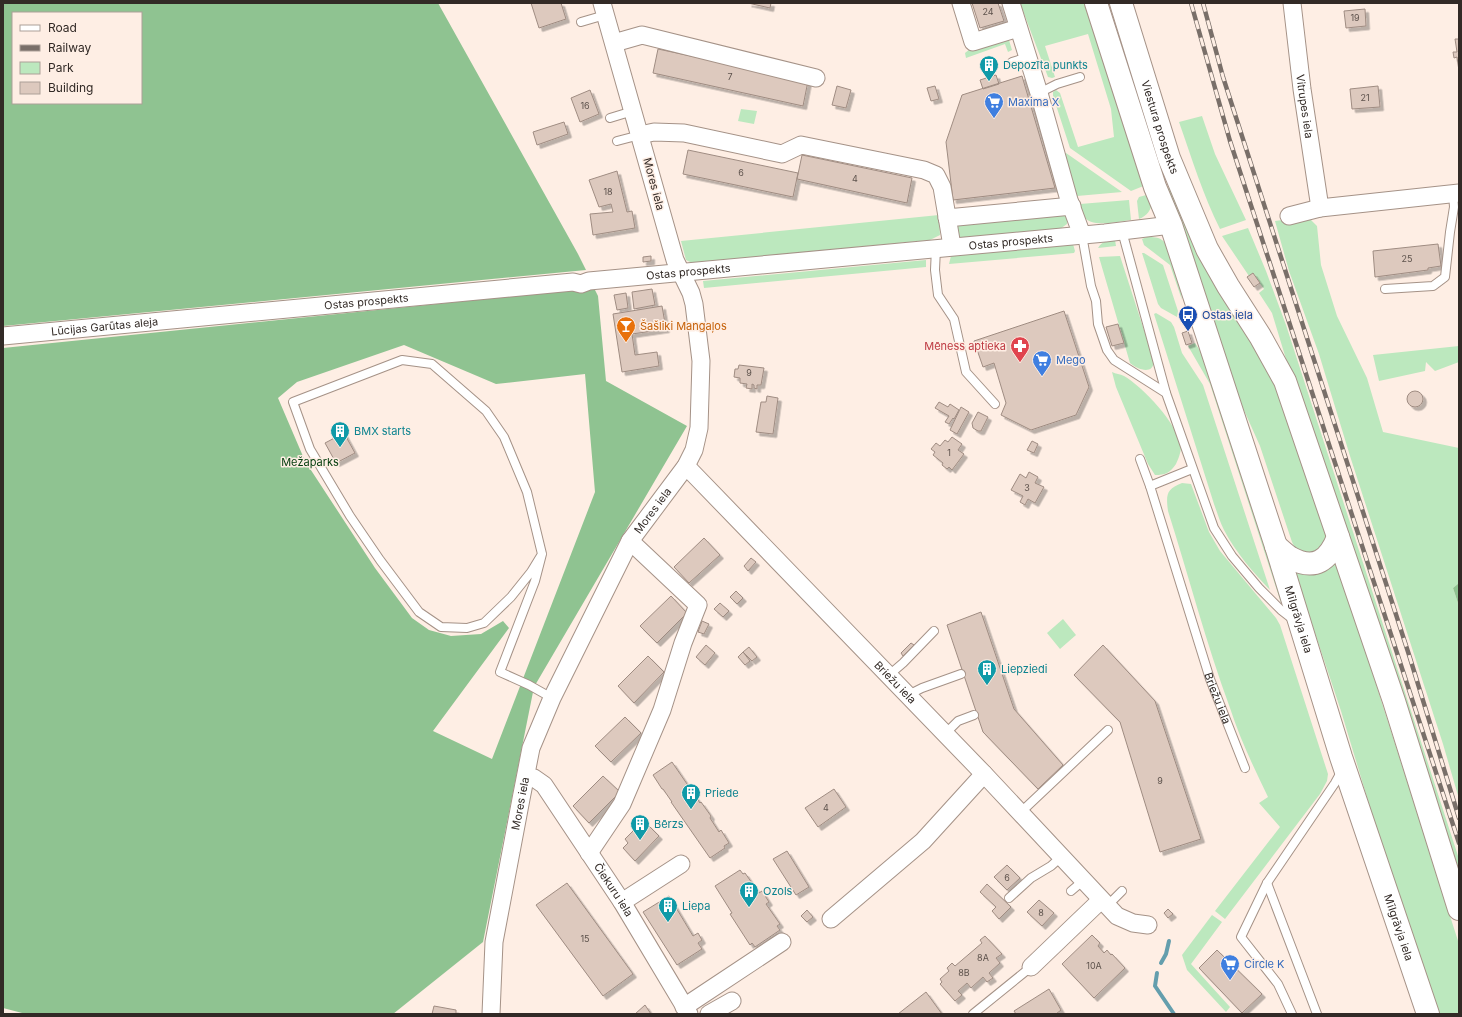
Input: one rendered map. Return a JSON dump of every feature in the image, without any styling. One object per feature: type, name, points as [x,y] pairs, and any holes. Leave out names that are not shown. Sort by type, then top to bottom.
[{"type":"main road","name":"Viestura prospekts","points":[[1096,3],[1155,187],[1171,225]]},
{"type":"main road","name":"Viestura prospekts","points":[[1121,3],[1169,158],[1207,249],[1228,286],[1260,336],[1285,381],[1338,537]]},
{"type":"main road","name":"Mīlgrāvja iela","points":[[1171,225],[1300,620],[1341,757],[1428,1014]]},
{"type":"main road","points":[[1276,546],[1290,558],[1305,564],[1316,563],[1326,558],[1334,549],[1338,537]]},
{"type":"main road","points":[[1338,537],[1394,701],[1459,909]]},
{"type":"street","points":[[961,3],[973,42],[1018,28]]},
{"type":"street","points":[[1011,3],[1018,28],[1020,60],[1039,93],[1082,235]]},
{"type":"street","name":"Vitrupes iela","points":[[1292,3],[1302,89],[1320,208]]},
{"type":"street","name":"Mores iela","points":[[491,1014],[494,942],[531,748],[552,698],[630,541],[686,466],[694,450],[699,428],[701,360],[694,304],[691,294],[675,260],[604,9]]},
{"type":"street","points":[[614,43],[642,35],[816,78]]},
{"type":"street","points":[[640,135],[654,132],[684,133],[782,154],[801,145],[924,170],[936,175],[942,187],[947,218],[944,247]]},
{"type":"street","points":[[1289,216],[1320,208],[1456,194]]},
{"type":"street","points":[[947,218],[1072,206]]},
{"type":"street","name":"Ostas prospekts","points":[[205,317],[573,282],[581,284],[589,281],[1082,235],[1171,225]]},
{"type":"street","name":"Lūcijas Garūtas aleja","points":[[3,336],[205,317]]},
{"type":"street","name":"Briežu iela","points":[[686,466],[984,774],[1117,916],[1133,923],[1148,925]]},
{"type":"street","points":[[589,852],[622,804],[662,710],[683,643],[698,605],[630,541]]},
{"type":"street","points":[[831,918],[923,841],[984,774]]},
{"type":"street","name":"Čiekuru iela","points":[[526,777],[534,778],[544,785],[622,902],[687,1010]]},
{"type":"street","points":[[622,902],[680,864]]},
{"type":"street","points":[[1030,967],[1104,903]]},
{"type":"street","points":[[687,1010],[782,942]]},
{"type":"street","points":[[709,1014],[732,1001]]},
{"type":"lane","points":[[581,22],[604,9]]},
{"type":"lane","points":[[1039,93],[1057,84],[1080,77]]},
{"type":"lane","points":[[610,118],[633,111]]},
{"type":"lane","points":[[617,141],[640,135]]},
{"type":"lane","points":[[1385,289],[1433,286],[1445,277],[1456,194]]},
{"type":"lane","points":[[1122,231],[1166,393],[1214,528],[1232,556],[1259,588],[1280,610],[1290,617],[1300,620]]},
{"type":"lane","points":[[1082,235],[1091,286],[1096,301],[1098,324],[1107,350],[1114,360],[1166,393]]},
{"type":"lane","points":[[944,247],[935,270],[938,295],[954,319],[966,372],[996,404]]},
{"type":"lane","points":[[542,554],[531,572],[511,597],[484,623],[467,628],[441,627],[419,612],[380,560],[350,516],[310,450],[293,402],[402,360],[432,364],[486,411],[504,437],[527,492],[542,554],[535,580],[500,672],[529,685],[552,698]]},
{"type":"lane","name":"Briežu iela","points":[[1140,459],[1150,486],[1210,679],[1245,768]]},
{"type":"lane","points":[[1150,486],[1192,469]]},
{"type":"lane","points":[[888,675],[903,663],[934,631]]},
{"type":"lane","points":[[908,695],[922,688],[961,674]]},
{"type":"lane","points":[[945,734],[958,721],[974,715]]},
{"type":"lane","points":[[1020,813],[1108,730]]},
{"type":"lane","points":[[1292,1014],[1278,984],[1241,937],[1266,883],[1340,774],[1341,757]]},
{"type":"lane","points":[[1010,898],[1031,878],[1051,866],[1061,857]]},
{"type":"lane","points":[[1071,891],[1084,880]]},
{"type":"lane","points":[[1266,883],[1317,1014]]},
{"type":"lane","points":[[1104,903],[1122,891]]},
{"type":"lane","points":[[973,1014],[1030,967]]},
{"type":"green space","points":[[3,3],[438,3],[586,270],[3,326]]},
{"type":"green space","points":[[1020,3],[1088,3],[1146,185],[1131,191],[1070,148],[1053,96],[1053,92],[1056,90],[1060,93],[1078,147],[1114,137],[1111,109],[1088,34],[1045,46],[1055,77],[1048,77]]},
{"type":"green space","points":[[1008,37],[1012,50],[1008,52],[1005,44],[966,58],[965,53],[970,49]]},
{"type":"green space","points":[[741,109],[757,111],[754,124],[738,121]]},
{"type":"green space","points":[[1202,116],[1215,154],[1246,220],[1220,229],[1203,190],[1179,122]]},
{"type":"green space","points":[[1066,153],[1122,192],[1077,196],[1064,154]]},
{"type":"green space","points":[[1170,187],[1177,207],[1204,266],[1252,343],[1277,387],[1327,534],[1320,550],[1310,554],[1296,550],[1292,542],[1260,446],[1234,388],[1168,188]]},
{"type":"green space","points":[[1150,194],[1152,202],[1150,209],[1146,215],[1139,219],[1137,201],[1139,197]]},
{"type":"green space","points":[[1129,200],[1131,220],[1106,223],[1087,220],[1083,214],[1080,204]]},
{"type":"green space","points":[[1063,212],[1067,215],[1067,224],[1060,229],[956,238],[957,221]]},
{"type":"green space","points":[[939,215],[940,235],[930,240],[692,263],[686,260],[681,241]]},
{"type":"green space","points":[[1304,217],[1311,220],[1317,226],[1321,265],[1337,316],[1367,378],[1383,432],[1459,448],[1459,583],[1453,588],[1459,606],[1459,799],[1443,744],[1350,456],[1319,354],[1289,271],[1275,221]]},
{"type":"green space","points":[[1248,228],[1286,325],[1459,859],[1459,883],[1272,313],[1259,293],[1264,289],[1253,274],[1249,276],[1222,236]]},
{"type":"green space","points":[[1147,237],[1155,237],[1160,239],[1167,245],[1174,259],[1182,300],[1170,265],[1144,245],[1142,239]]},
{"type":"green space","points":[[1115,240],[1116,246],[1098,248],[1107,241]]},
{"type":"green space","points":[[1073,244],[1075,251],[1074,253],[949,264],[951,256]]},
{"type":"green space","points":[[1142,253],[1163,265],[1178,311],[1177,317],[1161,308],[1158,304]]},
{"type":"green space","points":[[1120,256],[1154,361],[1153,366],[1148,370],[1140,369],[1130,363],[1099,257]]},
{"type":"green space","points":[[926,260],[926,267],[704,288],[703,281]]},
{"type":"green space","points":[[594,288],[598,296],[606,381],[687,426],[534,687],[483,942],[393,1014],[26,1014],[3,1008],[3,348]],"holes":[[[404,345],[496,384],[585,374],[595,492],[492,759],[433,731],[509,628],[503,621],[481,634],[451,636],[429,630],[412,618],[375,568],[305,461],[278,398],[297,382]]]},
{"type":"green space","points":[[1156,313],[1171,322],[1182,353],[1203,385],[1270,590],[1239,554],[1221,524],[1154,314]]},
{"type":"green space","points":[[1195,343],[1205,358],[1285,604],[1281,603],[1210,384],[1188,346]]},
{"type":"green space","points":[[1459,346],[1459,362],[1435,371],[1426,362],[1425,371],[1379,381],[1373,355]]},
{"type":"green space","points":[[1112,372],[1124,376],[1132,381],[1150,397],[1174,428],[1181,449],[1176,464],[1172,470],[1167,473],[1155,475],[1148,464],[1116,387]]},
{"type":"green space","points":[[1182,483],[1191,484],[1209,532],[1220,551],[1276,618],[1280,625],[1328,774],[1327,781],[1320,794],[1225,919],[1215,911],[1280,827],[1259,803],[1268,797],[1252,764],[1221,684],[1168,511],[1168,493],[1177,485]]},
{"type":"green space","points":[[1336,559],[1459,944],[1459,1014],[1436,1014],[1381,844],[1341,711],[1293,567]]},
{"type":"green space","points":[[1459,583],[1459,606],[1453,588]]},
{"type":"green space","points":[[1063,619],[1076,635],[1060,649],[1047,633]]},
{"type":"green space","points":[[1212,915],[1222,922],[1191,964],[1230,1007],[1226,1012],[1187,970],[1182,955]]},
{"type":"building","points":[[531,3],[561,3],[566,19],[539,28]]},
{"type":"building","points":[[748,3],[771,3],[770,8]]},
{"type":"building","points":[[972,3],[998,3],[1004,21],[980,28]]},
{"type":"building","points":[[1365,9],[1366,26],[1346,28],[1344,11]]},
{"type":"building","points":[[1455,39],[1459,39],[1459,71],[1457,57],[1454,58],[1453,52],[1457,52]]},
{"type":"building","points":[[658,49],[808,81],[803,106],[653,73]]},
{"type":"building","name":"Depozīta punkts","points":[[996,75],[999,84],[983,89],[980,80]]},
{"type":"building","name":"Maxima X","points":[[1022,76],[1055,188],[953,200],[946,142],[962,95]]},
{"type":"building","points":[[837,86],[851,90],[846,108],[832,105]]},
{"type":"building","points":[[935,86],[939,99],[931,101],[927,88]]},
{"type":"building","points":[[1378,86],[1380,107],[1352,109],[1350,89]]},
{"type":"building","points":[[590,90],[599,114],[580,122],[571,98]]},
{"type":"building","points":[[564,122],[568,134],[537,145],[533,132]]},
{"type":"building","points":[[688,150],[798,173],[793,197],[683,174]]},
{"type":"building","points":[[802,155],[912,178],[907,203],[797,179]]},
{"type":"building","points":[[617,171],[627,212],[632,211],[635,228],[593,235],[590,214],[613,212],[611,204],[599,207],[589,180]]},
{"type":"building","points":[[1438,244],[1441,266],[1428,268],[1428,270],[1375,277],[1373,251]]},
{"type":"building","points":[[651,256],[651,261],[643,262],[643,257]]},
{"type":"building","points":[[1253,273],[1260,283],[1254,287],[1247,277]]},
{"type":"building","points":[[652,289],[655,305],[634,309],[632,292]]},
{"type":"building","points":[[626,293],[628,308],[617,310],[614,295]]},
{"type":"building","name":"Šašliki Mangaļos","points":[[662,306],[666,329],[632,334],[635,355],[657,352],[659,366],[622,372],[613,314]]},
{"type":"building","name":"Mego","points":[[1064,311],[1089,387],[1076,415],[1031,430],[1001,415],[1006,403],[994,363],[983,367],[974,341]]},
{"type":"building","points":[[1118,324],[1124,343],[1112,346],[1106,327]]},
{"type":"building","points":[[1188,331],[1192,343],[1186,345],[1182,333]]},
{"type":"building","points":[[739,365],[764,368],[761,385],[757,385],[757,389],[754,388],[754,385],[752,384],[752,389],[746,388],[747,384],[740,383],[740,378],[734,377],[735,369],[738,369]]},
{"type":"building","points":[[1415,391],[1422,396],[1423,399],[1418,406],[1415,407],[1408,402],[1407,399],[1412,392]]},
{"type":"building","points":[[767,396],[778,398],[773,434],[756,432],[761,402],[766,402]]},
{"type":"building","points":[[939,402],[948,407],[950,404],[959,410],[949,424],[945,422],[949,416],[935,408]]},
{"type":"building","points":[[961,407],[969,412],[957,434],[950,430]]},
{"type":"building","points":[[978,412],[988,417],[981,431],[973,428],[972,423]]},
{"type":"building","name":"BMX starts","points":[[344,433],[355,453],[336,463],[325,443]]},
{"type":"building","points":[[952,437],[962,444],[958,450],[964,454],[952,470],[949,467],[947,469],[942,465],[943,463],[933,455],[935,452],[931,449],[936,443],[940,446],[945,440],[948,442]]},
{"type":"building","points":[[1032,441],[1038,444],[1034,453],[1027,450]]},
{"type":"building","points":[[1029,472],[1038,477],[1035,483],[1044,487],[1035,503],[1028,499],[1025,505],[1020,502],[1023,496],[1011,490],[1020,474],[1026,478]]},
{"type":"building","points":[[704,538],[720,555],[689,583],[674,567]]},
{"type":"building","points":[[751,558],[756,562],[748,571],[744,566]]},
{"type":"building","points":[[736,591],[743,598],[737,604],[730,597]]},
{"type":"building","points":[[671,596],[687,613],[657,643],[640,626]]},
{"type":"building","points":[[720,603],[729,611],[723,617],[714,609]]},
{"type":"building","name":"Liepziedi","points":[[981,612],[1014,709],[1063,765],[1038,789],[983,732],[947,625]]},
{"type":"building","points":[[702,621],[709,624],[704,634],[698,632]]},
{"type":"building","points":[[911,643],[914,645],[903,656],[901,653]]},
{"type":"building","points":[[706,645],[715,653],[705,665],[696,657]]},
{"type":"building","points":[[1103,645],[1155,701],[1201,839],[1160,852],[1120,722],[1074,675]]},
{"type":"building","points":[[749,647],[757,657],[752,661],[743,652]]},
{"type":"building","points":[[743,652],[750,661],[745,665],[738,657]]},
{"type":"building","points":[[648,656],[664,672],[634,703],[618,686]]},
{"type":"building","points":[[625,717],[641,733],[611,762],[595,746]]},
{"type":"building","name":"Priede","points":[[672,762],[700,803],[701,802],[711,816],[710,818],[719,832],[721,830],[729,843],[724,846],[725,848],[710,858],[653,775]]},
{"type":"building","points":[[603,776],[620,792],[589,823],[573,806]]},
{"type":"building","points":[[834,789],[846,807],[818,827],[805,808]]},
{"type":"building","name":"Bērzs","points":[[647,824],[659,836],[635,861],[623,848],[628,843],[625,839],[639,825],[642,829]]},
{"type":"building","points":[[787,851],[809,887],[796,895],[773,859]]},
{"type":"building","points":[[1007,865],[1020,878],[1007,890],[994,877]]},
{"type":"building","name":"Ozols","points":[[740,870],[743,874],[745,873],[759,893],[762,891],[769,902],[766,904],[780,924],[777,926],[780,930],[755,947],[752,943],[750,945],[730,914],[732,913],[715,886]]},
{"type":"building","points":[[567,883],[633,974],[603,996],[536,905]]},
{"type":"building","points":[[987,884],[1011,907],[999,919],[992,911],[996,907],[980,892]]},
{"type":"building","name":"Liepa","points":[[669,896],[693,936],[698,933],[702,940],[698,943],[702,949],[677,965],[643,912]]},
{"type":"building","points":[[1039,900],[1054,913],[1042,926],[1027,912]]},
{"type":"building","points":[[1168,909],[1173,914],[1168,918],[1164,913]]},
{"type":"building","points":[[807,910],[813,917],[807,922],[801,916]]},
{"type":"building","points":[[1092,935],[1100,943],[1098,946],[1104,953],[1107,950],[1125,968],[1094,998],[1062,964]]},
{"type":"building","points":[[985,936],[1002,954],[996,958],[1000,963],[989,973],[993,978],[987,982],[983,977],[971,988],[967,983],[958,991],[962,995],[955,1001],[940,984],[942,982],[940,979],[949,971],[947,968],[952,963],[955,966],[982,943],[980,940]]},
{"type":"building","points":[[1217,950],[1262,994],[1242,1013],[1199,968]]},
{"type":"building","points":[[1049,989],[1061,1010],[1056,1014],[1016,1014],[1014,1011]]},
{"type":"building","points":[[926,992],[942,1014],[898,1014]]},
{"type":"building","points":[[645,1005],[651,1014],[635,1014]]},
{"type":"building","points":[[434,1006],[456,1010],[456,1014],[432,1014]]},
{"type":"waterway","points":[[1161,963],[1166,954],[1169,941]]},
{"type":"waterway","points":[[1157,973],[1155,986],[1174,1014]]},
{"type":"railway","points":[[1191,3],[1230,141],[1459,843]]},
{"type":"railway","points":[[1203,3],[1223,77],[1410,658],[1459,818]]},
{"type":"place","name":"Depozīta punkts","points":[[989,82]]},
{"type":"place","name":"Maxima X","points":[[994,119]]},
{"type":"place","name":"Ostas iela","points":[[1188,332]]},
{"type":"place","name":"Šašliki Mangaļos","points":[[626,343]]},
{"type":"place","name":"Mēness aptieka","points":[[1020,363]]},
{"type":"place","name":"Mego","points":[[1042,377]]},
{"type":"place","name":"BMX starts","points":[[340,448]]},
{"type":"place","name":"Liepziedi","points":[[987,686]]},
{"type":"place","name":"Priede","points":[[691,810]]},
{"type":"place","name":"Bērzs","points":[[640,841]]},
{"type":"place","name":"Ozols","points":[[749,908]]},
{"type":"place","name":"Liepa","points":[[668,923]]},
{"type":"place","name":"Circle K","points":[[1230,981]]},
{"type":"park label","name":"Mežaparks","points":[[310,462]]}]
